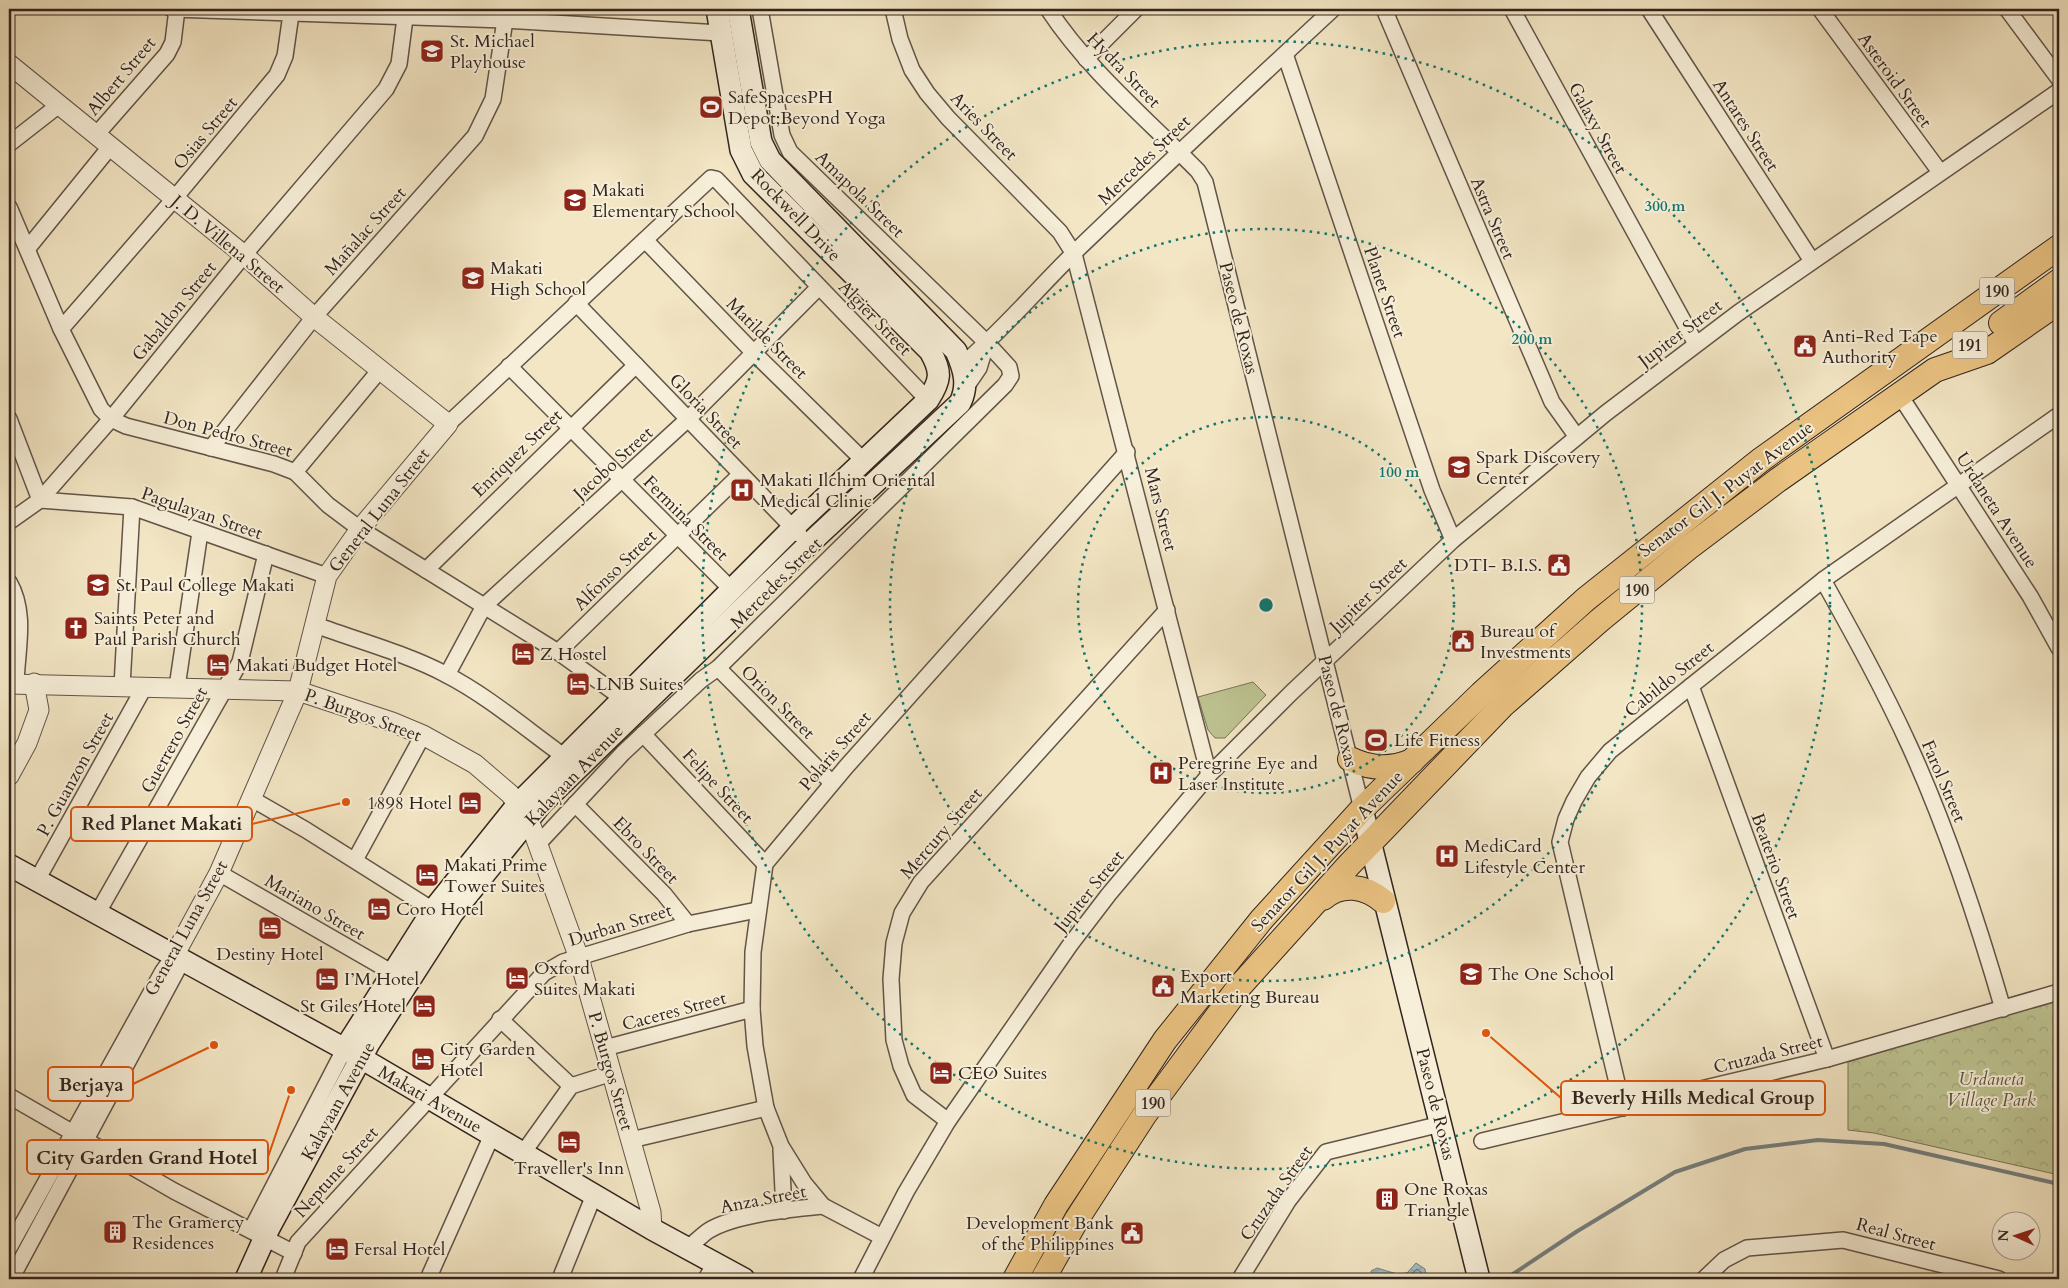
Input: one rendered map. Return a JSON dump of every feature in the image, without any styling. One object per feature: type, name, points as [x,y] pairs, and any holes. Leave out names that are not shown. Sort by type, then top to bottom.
[{"type":"main road","name":"Rockwell Drive","points":[[717,9],[741,150],[753,174],[930,351],[939,372],[932,393]]},
{"type":"main road","name":"Rockwell Drive","points":[[738,9],[759,133],[765,152],[770,160],[956,351],[962,365]]},
{"type":"main road","name":"Senator Gil J. Puyat Avenue","points":[[1015,1279],[1056,1205],[1165,1040],[1256,926],[1362,809],[1481,694],[1593,593],[1762,459],[1937,336],[1960,316],[2059,247]]},
{"type":"main road","name":"191","points":[[1935,370],[2059,258]]},
{"type":"main road","name":"191","points":[[1937,336],[2001,312],[2059,281]]},
{"type":"main road","name":"Senator Gil J. Puyat Avenue","points":[[1043,1279],[1077,1219],[1145,1114],[1240,987],[1370,843],[1503,705],[1600,620],[1688,548],[1899,394],[1935,370],[1987,352],[2059,302]]},
{"type":"main road","points":[[962,365],[966,387]]},
{"type":"main road","name":"Kalayaan Avenue","points":[[353,1054],[523,812],[565,757],[731,589],[962,365]]},
{"type":"main road","name":"Kalayaan Avenue","points":[[246,1279],[258,1233],[353,1054],[393,973],[433,910],[523,812],[542,804],[809,544],[960,403],[966,387]]},
{"type":"main road","points":[[1350,759],[1361,764],[1383,768],[1393,768],[1412,761]]},
{"type":"main road","name":"Paseo de Roxas","points":[[1362,809],[1383,901],[1479,1279]]},
{"type":"main road","name":"Makati Avenue","points":[[9,865],[353,1054],[429,1098],[687,1249],[710,1271],[744,1279]]},
{"type":"main road","points":[[1318,902],[1334,891],[1353,887],[1374,894],[1383,901]]},
{"type":"street","points":[[172,9],[505,20],[720,33]]},
{"type":"street","name":"Albert Street","points":[[28,248],[167,54],[173,42],[177,9]]},
{"type":"street","name":"Amapola Street","points":[[760,9],[782,135],[790,152],[987,343]]},
{"type":"street","name":"Aries Street","points":[[893,9],[900,39],[912,70],[927,93],[948,118],[1060,232],[1074,254]]},
{"type":"street","name":"Hydra Street","points":[[1048,9],[1064,34],[1086,59],[1179,152]]},
{"type":"street","points":[[1086,59],[1136,9]]},
{"type":"street","name":"Mercedes Street","points":[[962,365],[987,343],[1074,254],[1179,152],[1333,9]]},
{"type":"street","name":"Astra Street","points":[[1384,9],[1552,402],[1577,437]]},
{"type":"street","name":"Galaxy Street","points":[[1512,9],[1696,344]]},
{"type":"street","name":"Antares Street","points":[[1649,9],[1812,261]]},
{"type":"street","name":"Asteroid Street","points":[[1820,9],[1940,172]]},
{"type":"street","points":[[2007,9],[2059,80]]},
{"type":"street","name":"Osias Street","points":[[61,329],[174,199],[277,75],[286,56],[291,14]]},
{"type":"street","name":"Gabaldon Street","points":[[40,500],[111,419],[244,255],[386,89],[399,64],[404,18]]},
{"type":"street","name":"Mañalac Street","points":[[211,448],[314,317],[475,136],[493,99],[505,20]]},
{"type":"street","name":"Planet Street","points":[[1285,54],[1432,490],[1453,540]]},
{"type":"street","name":"J. D. Villena Street","points":[[9,64],[244,255],[379,371],[448,424]]},
{"type":"street","name":"Jupiter Street","points":[[861,1279],[882,1237],[948,1121],[1091,916],[1209,775],[1291,693],[1453,540],[1577,437],[1696,344],[1812,261],[2059,91]]},
{"type":"street","points":[[9,144],[59,105]]},
{"type":"street","name":"Paseo de Roxas","points":[[1179,152],[1198,171],[1205,182],[1362,809]]},
{"type":"street","name":"Algier Street","points":[[712,178],[716,179],[819,287],[932,393]]},
{"type":"street","name":"General Luna Street","points":[[10,1279],[40,1224],[78,1137],[163,972],[178,958],[252,800],[298,691],[327,576],[360,529],[448,424],[707,180],[712,178]]},
{"type":"street","points":[[9,207],[61,329],[101,409],[111,419]]},
{"type":"street","name":"Matilde Street","points":[[645,240],[754,353],[864,460]]},
{"type":"street","name":"Mars Street","points":[[1074,254],[1127,452],[1209,775]]},
{"type":"street","name":"Jacobo Street","points":[[447,675],[484,606],[688,419],[819,287]]},
{"type":"street","name":"Gloria Street","points":[[576,303],[809,544]]},
{"type":"street","name":"Mercedes Street","points":[[966,387],[979,368],[987,343]]},
{"type":"street","name":"Mercedes Street","points":[[536,845],[643,734],[701,680],[718,668],[1005,385],[1011,376],[1009,367],[987,343]]},
{"type":"street","name":"Enriquez Street","points":[[426,570],[636,365]]},
{"type":"street","name":"Fermina Street","points":[[509,366],[731,589]]},
{"type":"street","points":[[295,472],[379,371]]},
{"type":"street","name":"Urdaneta Avenue","points":[[1899,394],[2030,596],[2059,648]]},
{"type":"street","name":"Cabildo Street","points":[[1624,1108],[1560,842],[1566,819],[1588,777],[1610,751],[1823,580],[2059,415]]},
{"type":"street","name":"Don Pedro Street","points":[[111,419],[126,426],[295,472],[328,506],[360,529],[558,652],[622,698]]},
{"type":"street","points":[[9,420],[40,500],[9,522]]},
{"type":"street","name":"Polaris Street","points":[[882,1237],[823,1206],[804,1183],[780,1146],[766,1108],[755,1046],[752,1009],[753,952],[757,910],[766,864],[788,834],[832,783],[1127,452]]},
{"type":"street","name":"Alfonso Street","points":[[558,652],[741,474]]},
{"type":"street","name":"Pagulayan Street","points":[[40,500],[132,507],[327,576]]},
{"type":"street","points":[[122,686],[132,507]]},
{"type":"street","points":[[177,687],[200,532]]},
{"type":"street","name":"Guerrero Street","points":[[97,914],[240,662],[266,554]]},
{"type":"street","name":"Farol Street","points":[[1823,580],[1868,661],[1909,745],[1945,831],[1974,911],[2003,1009]]},
{"type":"street","points":[[9,582],[18,602],[20,617],[19,683],[39,710],[27,743],[9,776]]},
{"type":"street","name":"Mercury Street","points":[[948,1121],[914,1095],[901,1066],[894,1040],[891,979],[894,943],[902,914],[921,882],[1167,610]]},
{"type":"street","points":[[316,625],[425,664],[447,675],[565,757]]},
{"type":"street","name":"Orion Street","points":[[718,668],[832,783]]},
{"type":"street","name":"P. Burgos Street","points":[[19,683],[298,691],[392,722],[423,735],[474,764],[523,812],[536,845],[578,958],[632,1140],[651,1212],[652,1229]]},
{"type":"street","name":"P. Guanzon Street","points":[[36,880],[145,686]]},
{"type":"street","name":"Beaterio Street","points":[[1691,686],[1827,1059]]},
{"type":"street","name":"Felipe Street","points":[[643,734],[766,864]]},
{"type":"street","points":[[354,860],[423,735]]},
{"type":"street","points":[[252,800],[354,860],[433,910]]},
{"type":"street","name":"Ebro Street","points":[[575,804],[664,894],[688,924]]},
{"type":"street","name":"Mariano Street","points":[[218,873],[393,973]]},
{"type":"street","name":"Durban Street","points":[[429,1098],[544,973],[563,962],[688,924],[757,910]]},
{"type":"street","name":"Cruzada Street","points":[[1482,1141],[1827,1059],[2059,992]]},
{"type":"street","name":"Caceres Street","points":[[605,1048],[752,1009]]},
{"type":"street","points":[[500,1019],[571,1086]]},
{"type":"street","points":[[523,1154],[571,1086],[612,1074]]},
{"type":"street","points":[[12,1097],[174,1191],[294,1253]]},
{"type":"street","name":"Neptune Street","points":[[282,1279],[298,1242],[429,1098]]},
{"type":"street","points":[[632,1140],[766,1108]]},
{"type":"street","name":"Cruzada Street","points":[[1240,1279],[1288,1201],[1326,1152],[1441,1124]]},
{"type":"street","points":[[428,1279],[492,1135]]},
{"type":"street","name":"General Luna Street","points":[[10,1242],[78,1137]]},
{"type":"street","name":"Polaris Street","points":[[780,1146],[784,1210]]},
{"type":"street","points":[[560,1279],[594,1195]]},
{"type":"street","name":"Anza Street","points":[[687,1249],[708,1231],[725,1223],[784,1210],[823,1206]]},
{"type":"street","points":[[26,1216],[40,1224]]},
{"type":"street","name":"Real Street","points":[[1704,1279],[1724,1260],[1747,1248],[1843,1240],[1896,1252],[1949,1274],[1999,1279]]},
{"type":"green space","points":[[1253,682],[1266,695],[1225,738],[1215,738],[1208,730],[1198,697]]},
{"type":"green space","name":"Urdaneta Village Park","points":[[2059,999],[2059,1175],[1874,1133],[1848,1130],[1848,1062]]},
{"type":"water","points":[[1416,1263],[1425,1269],[1426,1279],[1394,1279],[1385,1277],[1382,1279],[1368,1279],[1372,1275],[1371,1271],[1377,1268],[1397,1274],[1407,1273]]},
{"type":"waterway","points":[[1513,1274],[1576,1232],[1675,1172],[1745,1149],[1818,1140],[1884,1144],[2059,1184]]},
{"type":"place","name":"St. Michael Playhouse","points":[[432,51]]},
{"type":"place","name":"SafeSpacesPH Depot;Beyond Yoga","points":[[711,107]]},
{"type":"place","name":"Makati Elementary School","points":[[575,200]]},
{"type":"place","name":"Makati High School","points":[[473,278]]},
{"type":"place","name":"Anti-Red Tape Authority","points":[[1805,346]]},
{"type":"place","name":"Spark Discovery Center","points":[[1459,467]]},
{"type":"place","name":"Makati Ilchim Oriental Medical Clinic","points":[[742,490]]},
{"type":"place","name":"DTI- B.I.S.","points":[[1559,565]]},
{"type":"place","name":"St. Paul College Makati","points":[[98,585]]},
{"type":"place","name":"Saints Peter and Paul Parish Church","points":[[76,628]]},
{"type":"place","name":"Bureau of Investments","points":[[1463,641]]},
{"type":"place","name":"Z Hostel","points":[[523,654]]},
{"type":"place","name":"Makati Budget Hotel","points":[[218,665]]},
{"type":"place","name":"LNB Suites","points":[[578,684]]},
{"type":"place","name":"Life Fitness","points":[[1376,740]]},
{"type":"place","name":"Peregrine Eye and Laser Institute","points":[[1161,773]]},
{"type":"place","name":"Red Planet Makati","points":[[346,802]]},
{"type":"place","name":"1898 Hotel","points":[[470,803]]},
{"type":"place","name":"MediCard Lifestyle Center","points":[[1447,856]]},
{"type":"place","name":"Makati Prime Tower Suites","points":[[427,875]]},
{"type":"place","name":"Coro Hotel","points":[[379,909]]},
{"type":"place","name":"Destiny Hotel","points":[[270,928]]},
{"type":"place","name":"The One School","points":[[1471,974]]},
{"type":"place","name":"Oxford Suites Makati","points":[[517,978]]},
{"type":"place","name":"I’M Hotel","points":[[327,979]]},
{"type":"place","name":"Export Marketing Bureau","points":[[1163,986]]},
{"type":"place","name":"St Giles Hotel","points":[[424,1006]]},
{"type":"place","name":"Beverly Hills Medical Group","points":[[1486,1033]]},
{"type":"place","name":"Berjaya","points":[[214,1045]]},
{"type":"place","name":"City Garden Hotel","points":[[423,1059]]},
{"type":"place","name":"CEO Suites","points":[[941,1073]]},
{"type":"place","name":"City Garden Grand Hotel","points":[[291,1090]]},
{"type":"place","name":"Traveller's Inn","points":[[569,1142]]},
{"type":"place","name":"One Roxas Triangle","points":[[1387,1199]]},
{"type":"place","name":"The Gramercy Residences","points":[[115,1232]]},
{"type":"place","name":"Development Bank of the Philippines","points":[[1132,1233]]},
{"type":"place","name":"Fersal Hotel","points":[[337,1249]]}]
